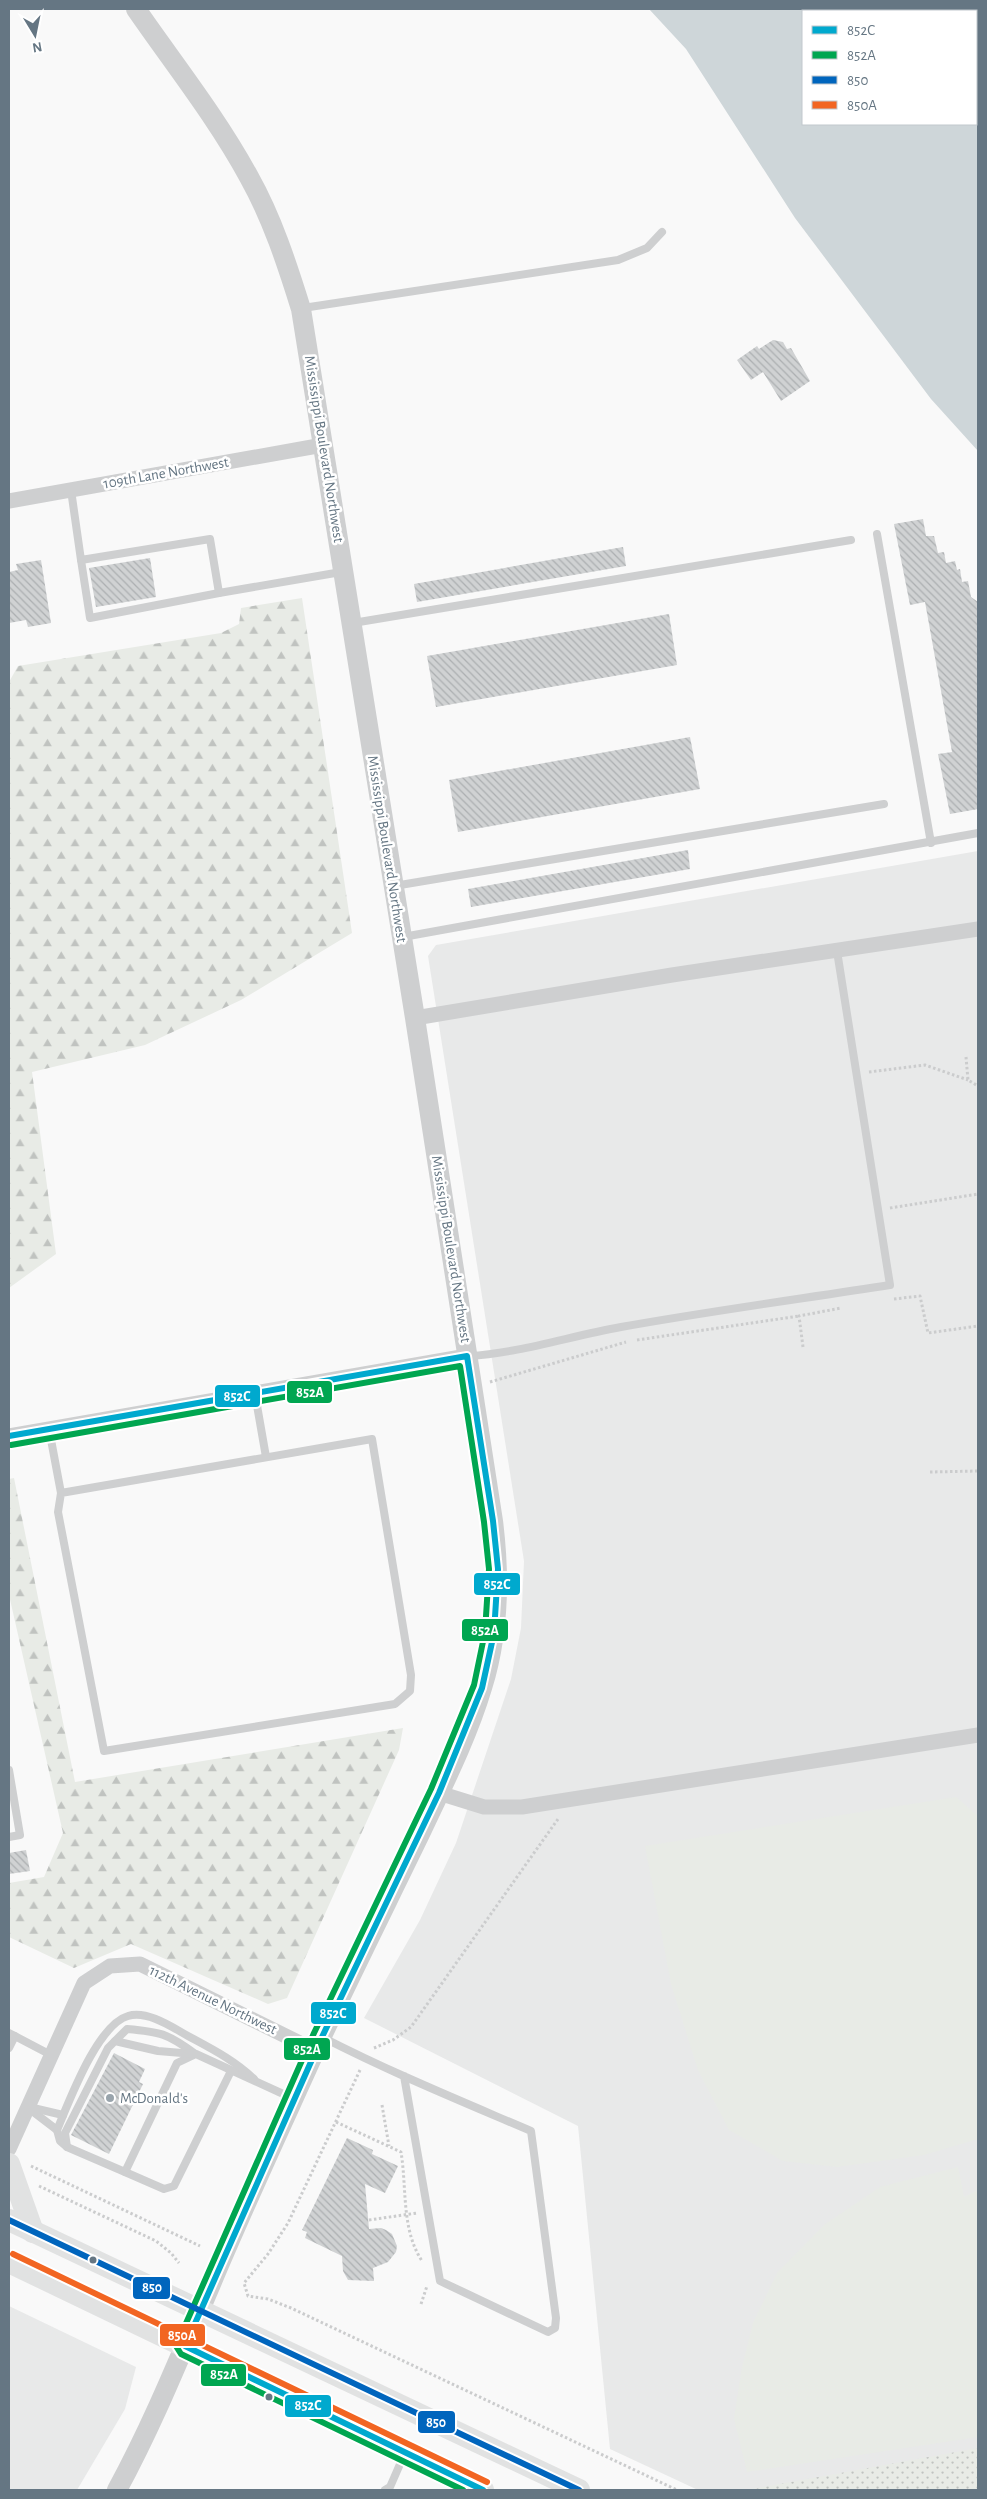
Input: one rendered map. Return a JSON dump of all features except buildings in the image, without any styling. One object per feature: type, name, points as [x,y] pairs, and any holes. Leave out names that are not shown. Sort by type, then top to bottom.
[{"type":"main road","points":[[19,2164],[32,2232]]},
{"type":"main road","points":[[9,2220],[579,2490]]},
{"type":"main road","points":[[9,2262],[483,2490]]},
{"type":"street","name":"Mississippi Boulevard Northwest","points":[[116,2490],[139,2449],[319,2044],[439,1793],[482,1688],[496,1614],[498,1569],[496,1542],[415,1018],[392,886],[301,309],[278,239],[250,178],[235,152],[136,9]]},
{"type":"street","name":"109th Lane Northwest","points":[[9,501],[322,445]]},
{"type":"street","points":[[415,1018],[672,975],[978,929]]},
{"type":"street","points":[[9,1436],[467,1356]]},
{"type":"street","points":[[439,1793],[484,1807],[522,1807],[978,1735]]},
{"type":"street","name":"112th Avenue Northwest","points":[[9,2148],[84,1983],[110,1966],[126,1963],[140,1964],[319,2044]]},
{"type":"lane","points":[[301,309],[618,260],[647,248],[662,232]]},
{"type":"lane","points":[[71,490],[90,618],[219,593],[343,572]]},
{"type":"lane","points":[[877,534],[931,843]]},
{"type":"lane","points":[[80,560],[210,539],[219,593]]},
{"type":"lane","points":[[351,624],[851,540]]},
{"type":"lane","points":[[392,886],[884,804]]},
{"type":"lane","points":[[401,937],[931,843],[978,833]]},
{"type":"lane","points":[[467,1356],[498,1354],[566,1338],[683,1317],[890,1285],[837,951]]},
{"type":"lane","points":[[255,1394],[266,1457]]},
{"type":"lane","points":[[49,1429],[62,1493],[58,1512],[104,1751],[395,1704],[410,1691],[411,1675],[372,1439],[62,1493]]},
{"type":"lane","points":[[9,1770],[20,1835],[9,1837]]},
{"type":"lane","points":[[231,2071],[174,2186],[164,2189],[67,2147],[60,2141],[57,2130],[91,2054],[110,2028],[128,2016],[144,2015],[176,2029],[238,2064],[259,2084]]},
{"type":"lane","points":[[67,2147],[65,2133],[108,2048],[127,2028],[152,2031],[171,2036],[196,2054],[294,2099]]},
{"type":"lane","points":[[9,2048],[12,2035],[51,2055]]},
{"type":"lane","points":[[115,2041],[158,2051],[196,2054]]},
{"type":"lane","points":[[319,2044],[404,2076],[531,2131],[555,2328],[548,2332],[440,2281],[404,2076]]},
{"type":"lane","points":[[125,2172],[177,2063],[196,2054]]},
{"type":"lane","points":[[27,2107],[57,2130]]},
{"type":"lane","points":[[27,2107],[63,2115]]},
{"type":"lane","points":[[385,2490],[390,2487],[405,2453]]},
{"type":"path","points":[[966,1057],[968,1080]]},
{"type":"path","points":[[856,1074],[925,1065],[968,1080],[978,1086]]},
{"type":"path","points":[[878,1210],[978,1194]]},
{"type":"path","points":[[887,1299],[920,1296],[928,1333],[978,1326]]},
{"type":"path","points":[[636,1340],[799,1316],[848,1306]]},
{"type":"path","points":[[799,1316],[803,1347]]},
{"type":"path","points":[[489,1382],[626,1341]]},
{"type":"path","points":[[930,1472],[978,1471]]},
{"type":"path","points":[[371,2050],[393,2040],[411,2028],[552,1829],[560,1816],[557,1802]]},
{"type":"path","points":[[361,2069],[277,2242],[244,2283],[248,2296],[268,2299],[291,2308],[677,2490]]},
{"type":"path","points":[[382,2105],[389,2146]]},
{"type":"path","points":[[336,2122],[401,2152],[413,2245],[424,2264]]},
{"type":"path","points":[[19,2164],[200,2246]]},
{"type":"path","points":[[31,2181],[60,2197],[156,2241],[171,2253],[179,2264]]},
{"type":"path","points":[[369,2220],[408,2215],[427,2210]]},
{"type":"path","points":[[421,2304],[428,2288],[426,2280]]},
{"type":"shaded area","points":[[649,9],[978,9],[978,451],[931,399],[795,218],[686,49]]},
{"type":"shaded area","points":[[978,851],[978,2490],[698,2490],[610,2449],[578,2126],[364,2018],[420,1920],[456,1843],[511,1679],[521,1628],[524,1561],[428,956],[436,945]]},
{"type":"shaded area","points":[[9,2306],[136,2367],[125,2409],[77,2490],[9,2490]]},
{"type":"green space","points":[[302,598],[352,933],[241,1000],[145,1045],[32,1072],[56,1254],[9,1288],[9,682],[18,666],[221,633],[239,624],[241,608]]},
{"type":"green space","points":[[14,1478],[75,1782],[403,1728],[399,1750],[287,1998],[268,2004],[131,1944],[74,1968],[9,1937],[9,1883],[44,1877],[63,1833],[9,1595],[9,1479]]},
{"type":"green space","points":[[956,1797],[978,1816],[978,2139],[924,2155],[837,2167],[783,2161],[729,2130],[698,2070],[671,1984],[645,1846]]},
{"type":"green space","points":[[958,2167],[964,2197],[978,2190],[978,2437],[747,2472],[734,2419],[742,2367],[753,2323],[777,2273],[824,2225],[880,2187]]},
{"type":"green space","points":[[978,2448],[978,2490],[747,2490]]},
{"type":"transit line","name":"852C","points":[[9,1436],[467,1356],[493,1521],[498,1569],[494,1633],[482,1688],[439,1793],[322,2037],[185,2346],[483,2490]]},
{"type":"transit line","name":"852A","points":[[11,1445],[460,1366],[484,1522],[489,1569],[485,1632],[474,1685],[431,1789],[314,2033],[176,2346],[181,2354],[463,2490]]},
{"type":"transit line","name":"850","points":[[9,2220],[579,2490]]},
{"type":"transit line","name":"850A","points":[[13,2254],[487,2482]]},
{"type":"place","name":"McDonald's","points":[[110,2098]]}]
